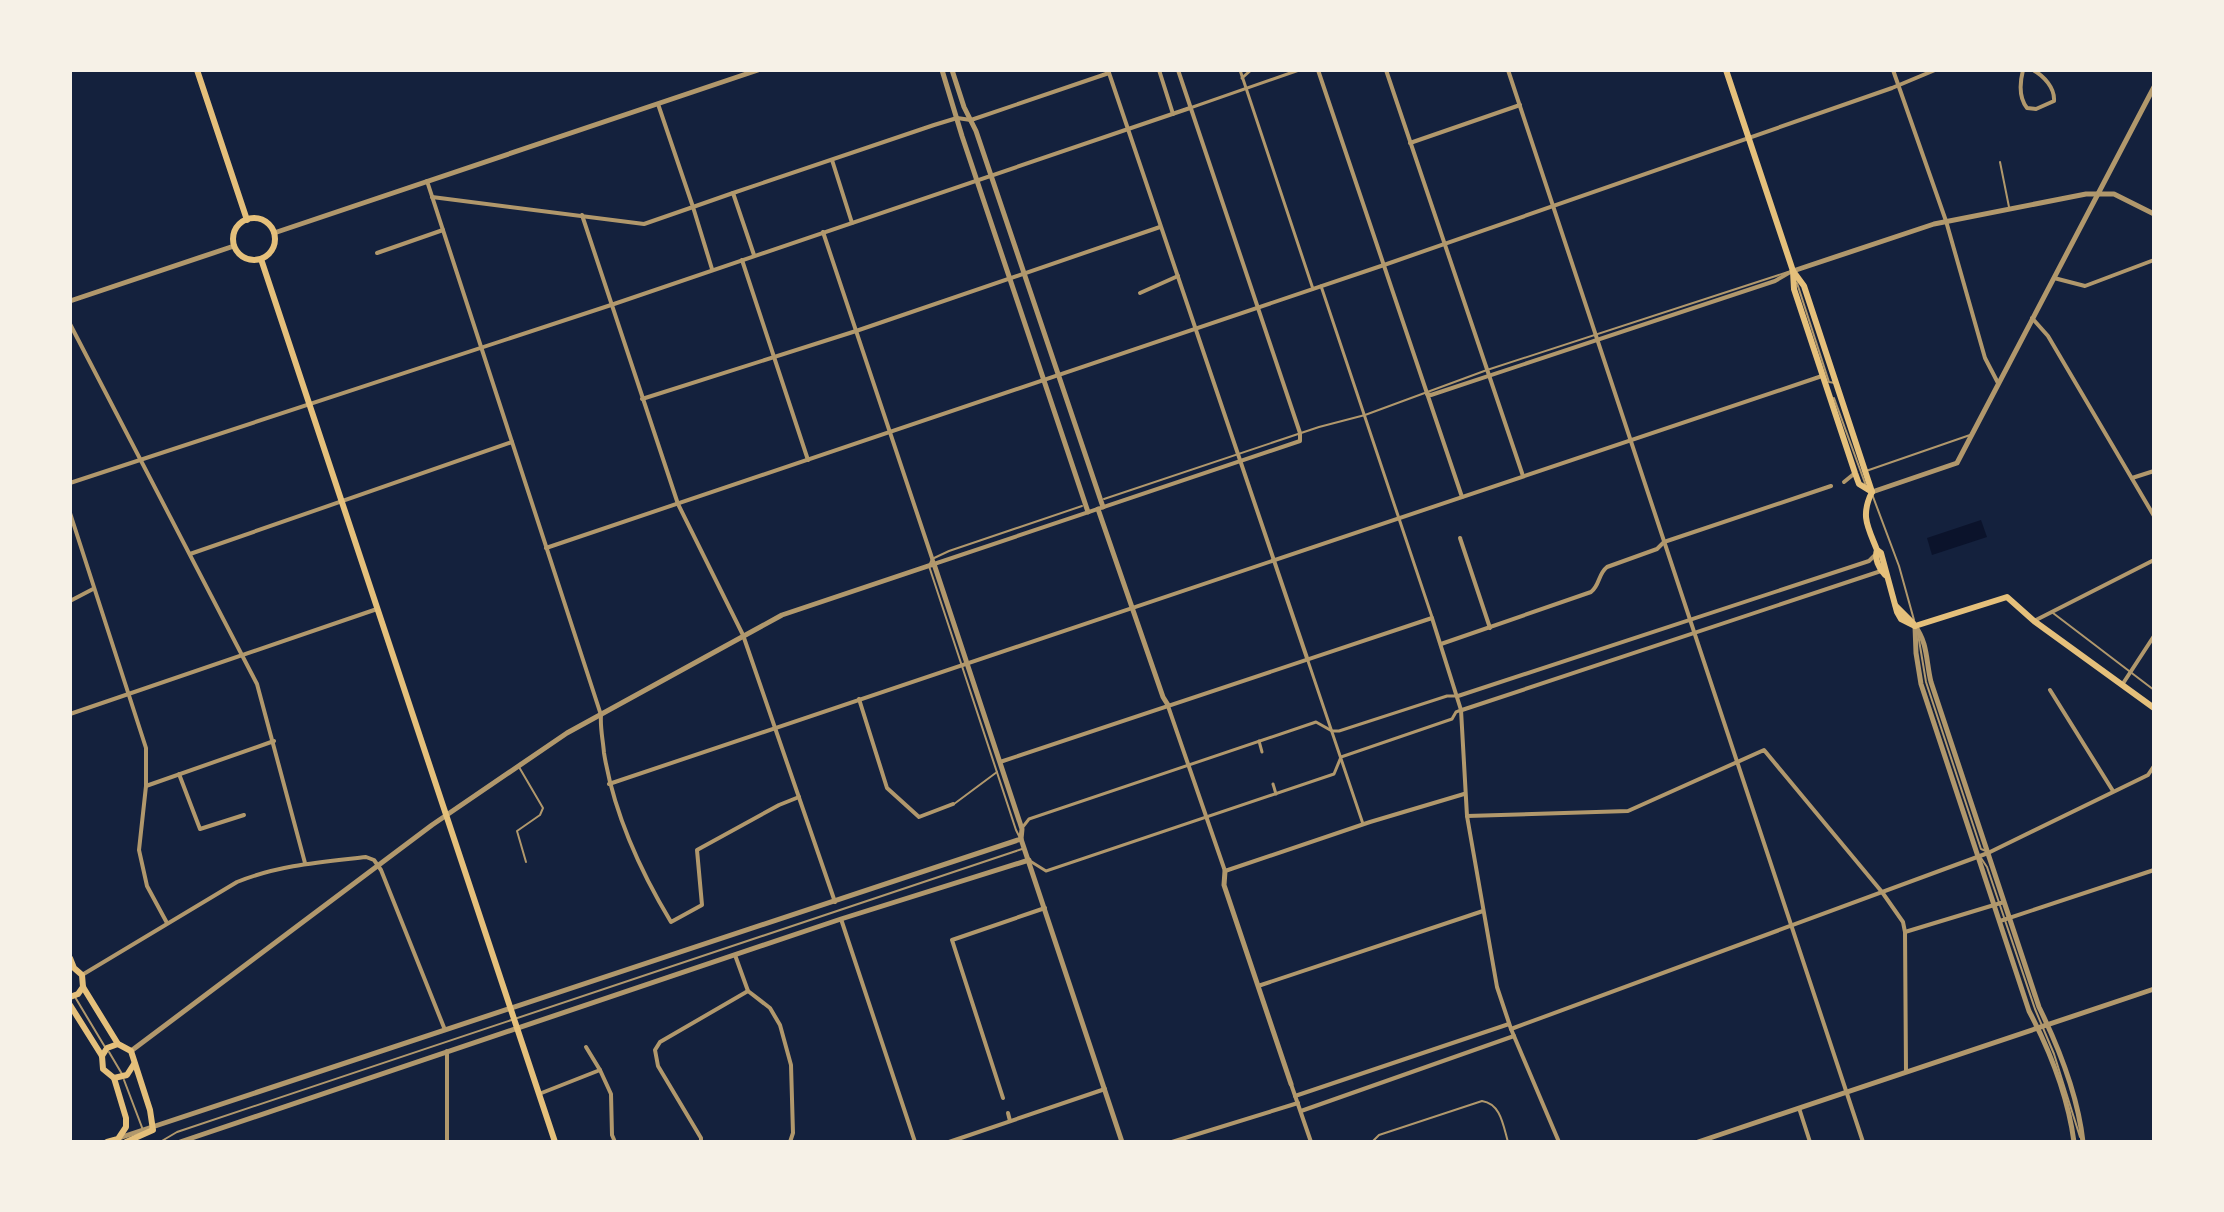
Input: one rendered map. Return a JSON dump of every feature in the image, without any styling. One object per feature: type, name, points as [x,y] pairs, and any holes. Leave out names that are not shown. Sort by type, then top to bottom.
[{"type":"main road","points":[[197,70],[247,220]]},
{"type":"main road","points":[[1726,70],[1793,271],[1794,289],[1822,376],[1860,472]]},
{"type":"main road","points":[[247,220],[263,221],[274,233],[274,246],[261,259],[242,256],[234,246],[234,233],[247,220]]},
{"type":"main road","points":[[261,259],[555,1142]]},
{"type":"main road","points":[[1793,271],[1804,286],[1836,383],[1860,472],[1859,484],[1872,492],[1864,508],[1865,520],[1876,553],[1886,570],[1883,573],[1901,619],[1915,626],[2007,597],[2034,621],[2154,708]]},
{"type":"main road","points":[[70,958],[72,968],[82,975],[83,987],[118,1044],[131,1051],[154,1126],[145,1136],[126,1142]]},
{"type":"main road","points":[[72,996],[83,987]]},
{"type":"main road","points":[[70,1005],[102,1056],[103,1069],[114,1078],[126,1118],[126,1127],[118,1139],[107,1142]]},
{"type":"main road","points":[[102,1056],[107,1048],[118,1044]]},
{"type":"main road","points":[[114,1078],[123,1077],[134,1064]]},
{"type":"street","points":[[274,233],[758,70]]},
{"type":"street","points":[[942,70],[1088,512]]},
{"type":"street","points":[[952,70],[1101,500],[1131,608],[1190,764],[1225,871],[1224,885],[1311,1142]]},
{"type":"street","points":[[1159,70],[1173,114]]},
{"type":"street","points":[[131,1051],[378,865],[518,766],[567,733],[743,635],[782,615],[915,568],[1300,441],[1300,433],[1193,106],[1178,70]]},
{"type":"street","points":[[1240,70],[1313,289]]},
{"type":"street","points":[[1242,78],[1251,70]]},
{"type":"street","points":[[70,483],[611,305],[1299,70]]},
{"type":"street","points":[[1318,70],[1462,497]]},
{"type":"street","points":[[1386,70],[1523,476]]},
{"type":"street","points":[[1508,70],[1863,1142]]},
{"type":"street","points":[[1893,70],[1946,221],[1985,358],[1998,383]]},
{"type":"street","points":[[546,548],[1384,265],[1898,86],[1935,70]]},
{"type":"street","points":[[2023,70],[2020,82],[2023,103],[2027,108],[2036,109],[2054,101],[2055,94],[2042,75],[2033,70]]},
{"type":"street","points":[[432,197],[644,224],[957,118],[971,120],[1108,71],[1363,824]]},
{"type":"street","points":[[1872,492],[1957,463],[2154,87]]},
{"type":"street","points":[[658,104],[713,270]]},
{"type":"street","points":[[1410,143],[1520,105]]},
{"type":"street","points":[[832,160],[852,223]]},
{"type":"street","points":[[427,181],[601,715],[609,784],[628,842],[671,922],[702,905],[697,850],[799,797]]},
{"type":"street","points":[[1427,394],[1490,377],[1946,221],[2098,192],[2114,194],[2154,214]]},
{"type":"street","points":[[733,193],[754,255]]},
{"type":"street","points":[[582,215],[678,504],[743,635],[835,902]]},
{"type":"street","points":[[642,399],[856,331],[1161,227]]},
{"type":"street","points":[[377,253],[443,230]]},
{"type":"street","points":[[823,232],[1000,762],[1000,771],[1022,829],[1024,849],[1122,1142]]},
{"type":"street","points":[[70,301],[234,246]]},
{"type":"street","points":[[742,260],[808,460]]},
{"type":"street","points":[[2053,278],[2085,286],[2154,260]]},
{"type":"street","points":[[1140,293],[1178,276]]},
{"type":"street","points":[[1321,286],[1458,696],[1464,794],[1497,987],[1510,1027],[1559,1142]]},
{"type":"street","points":[[2032,318],[2048,336],[2154,516]]},
{"type":"street","points":[[70,324],[257,684],[305,863]]},
{"type":"street","points":[[609,784],[1822,376]]},
{"type":"street","points":[[190,554],[512,442]]},
{"type":"street","points":[[2132,478],[2154,471]]},
{"type":"street","points":[[1844,482],[1860,472]]},
{"type":"street","points":[[1441,645],[1591,592],[1607,567],[1657,549],[1664,542],[1831,486]]},
{"type":"street","points":[[70,513],[146,748],[146,786],[139,850],[147,886],[167,923]]},
{"type":"street","points":[[1460,538],[1490,628]]},
{"type":"street","points":[[1022,829],[1029,819],[1316,722],[1332,731],[1339,731],[1447,696],[1458,696],[1869,561],[1876,553]]},
{"type":"street","points":[[2034,621],[2154,560]]},
{"type":"street","points":[[1029,860],[1046,871],[1207,818],[1334,774],[1341,757],[1452,719],[1461,710],[1883,573]]},
{"type":"street","points":[[70,601],[93,589]]},
{"type":"street","points":[[70,714],[377,609]]},
{"type":"street","points":[[1000,762],[1432,618]]},
{"type":"street","points":[[1915,626],[1925,639],[1931,682],[1988,853],[2000,904],[2039,1007],[2045,1043],[2071,1121],[2074,1142]]},
{"type":"street","points":[[1915,626],[1921,684],[1979,856],[2000,904]]},
{"type":"street","points":[[2122,685],[2154,636]]},
{"type":"street","points":[[2050,690],[2113,791]]},
{"type":"street","points":[[859,699],[887,788],[919,817],[953,804]]},
{"type":"street","points":[[146,786],[274,741]]},
{"type":"street","points":[[1259,741],[1262,752]]},
{"type":"street","points":[[1467,816],[1628,811],[1764,750],[1882,892],[1903,922],[1906,1072]]},
{"type":"street","points":[[1295,1096],[1510,1027],[1988,853],[2148,775],[2154,766]]},
{"type":"street","points":[[179,774],[200,829],[244,815]]},
{"type":"street","points":[[1273,784],[1276,794]]},
{"type":"street","points":[[1225,871],[1363,824],[1464,794]]},
{"type":"street","points":[[154,1126],[1021,839]]},
{"type":"street","points":[[82,975],[237,882],[305,863],[366,857],[378,865],[446,1030]]},
{"type":"street","points":[[180,1142],[841,919],[1029,860]]},
{"type":"street","points":[[2005,919],[2154,870]]},
{"type":"street","points":[[1905,932],[2000,904]]},
{"type":"street","points":[[1003,1098],[952,940],[1045,908]]},
{"type":"street","points":[[1258,986],[1483,911]]},
{"type":"street","points":[[841,919],[915,1142]]},
{"type":"street","points":[[2005,919],[2029,1011],[2043,1026],[2080,1118],[2082,1142]]},
{"type":"street","points":[[735,955],[748,991],[770,1008],[780,1025],[792,1079],[793,1124],[790,1142]]},
{"type":"street","points":[[1698,1142],[2154,989]]},
{"type":"street","points":[[701,1142],[658,1066],[655,1050],[660,1042],[748,991]]},
{"type":"street","points":[[1301,1111],[1514,1036]]},
{"type":"street","points":[[586,1047],[611,1094],[612,1135],[615,1142]]},
{"type":"street","points":[[447,1051],[447,1142]]},
{"type":"street","points":[[539,1094],[600,1070]]},
{"type":"street","points":[[949,1142],[1105,1089]]},
{"type":"street","points":[[1172,1142],[1298,1103]]},
{"type":"street","points":[[1799,1108],[1810,1142]]},
{"type":"street","points":[[1008,1113],[1010,1121]]},
{"type":"street","points":[[118,1139],[145,1136]]},
{"type":"lane","points":[[2000,162],[2010,208]]},
{"type":"lane","points":[[1101,500],[1300,433],[1365,415],[1487,370],[1773,274],[1793,271]]},
{"type":"lane","points":[[1860,472],[1971,435]]},
{"type":"lane","points":[[1872,492],[1913,609],[1915,626]]},
{"type":"lane","points":[[932,563],[940,555],[1086,505]]},
{"type":"lane","points":[[2051,612],[2154,690]]},
{"type":"lane","points":[[965,664],[1021,839]]},
{"type":"lane","points":[[518,766],[543,808],[540,815],[517,831],[526,862]]},
{"type":"lane","points":[[953,804],[1000,771]]},
{"type":"lane","points":[[160,1142],[181,1130],[514,1017],[1024,849]]},
{"type":"lane","points":[[70,985],[72,996],[123,1077],[145,1136]]},
{"type":"lane","points":[[1372,1142],[1379,1135],[1482,1101],[1496,1106],[1508,1142]]},
{"type":"water","points":[[1981,520],[1987,537],[1932,555],[1927,538]]}]
